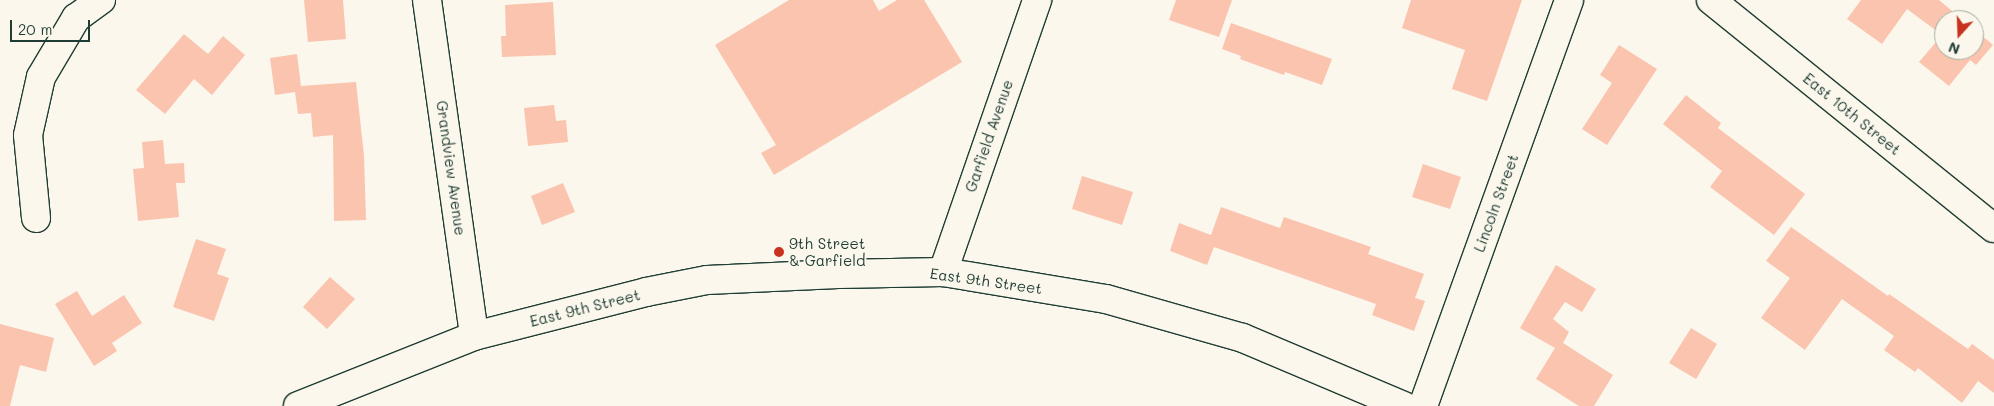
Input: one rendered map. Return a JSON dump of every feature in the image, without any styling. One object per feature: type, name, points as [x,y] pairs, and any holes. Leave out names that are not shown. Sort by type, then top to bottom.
[{"type":"street","points":[[36,218],[28,135],[41,77],[76,18],[101,0]]},
{"type":"street","name":"Grandview Avenue","points":[[428,0],[474,336]]},
{"type":"street","name":"Garfield Avenue","points":[[943,272],[1037,0]]},
{"type":"street","name":"Lincoln Street","points":[[1423,406],[1568,0]]},
{"type":"street","name":"East 10th Street","points":[[1711,0],[1994,228]]},
{"type":"street","name":"East 9th Street","points":[[298,406],[474,336],[630,296],[707,280],[838,274],[943,272],[1106,299],[1243,338],[1404,406]]},
{"type":"building","points":[[304,0],[343,0],[346,39],[308,42]]},
{"type":"building","points":[[789,0],[873,0],[879,11],[897,0],[924,0],[962,62],[774,175],[761,153],[776,145],[715,45]]},
{"type":"building","points":[[1176,0],[1232,0],[1219,37],[1169,20]]},
{"type":"building","points":[[1411,0],[1522,0],[1487,101],[1452,89],[1465,50],[1402,28]]},
{"type":"building","points":[[1861,0],[1939,0],[1951,10],[1934,10],[1934,29],[1907,9],[1882,44],[1847,19]]},
{"type":"building","points":[[553,2],[556,55],[502,57],[501,36],[506,36],[505,5]]},
{"type":"building","points":[[1231,23],[1332,59],[1322,85],[1285,72],[1284,75],[1240,59],[1241,56],[1222,49]]},
{"type":"building","points":[[184,34],[208,54],[223,36],[245,55],[212,95],[194,79],[165,114],[136,90]]},
{"type":"building","points":[[1984,37],[1993,45],[1984,56]]},
{"type":"building","points":[[1934,44],[1934,60],[1970,60],[1949,86],[1919,62]]},
{"type":"building","points":[[1619,45],[1657,69],[1607,145],[1582,129],[1612,83],[1600,75]]},
{"type":"building","points":[[297,54],[301,86],[356,82],[364,156],[366,220],[334,221],[333,135],[313,137],[311,113],[298,114],[295,92],[275,95],[270,58]]},
{"type":"building","points":[[1970,60],[1980,60],[1976,65]]},
{"type":"building","points":[[1686,95],[1721,123],[1718,128],[1805,194],[1774,235],[1710,187],[1722,171],[1663,124]]},
{"type":"building","points":[[554,105],[556,121],[566,120],[568,142],[528,146],[524,108]]},
{"type":"building","points":[[163,140],[165,164],[184,163],[185,183],[176,183],[179,217],[138,221],[133,169],[144,168],[142,142]]},
{"type":"building","points":[[1423,164],[1461,177],[1450,209],[1412,197]]},
{"type":"building","points":[[1082,176],[1133,192],[1122,225],[1072,209]]},
{"type":"building","points":[[563,183],[575,212],[542,225],[531,196]]},
{"type":"building","points":[[1221,207],[1280,228],[1284,217],[1371,247],[1368,254],[1424,274],[1415,298],[1425,301],[1414,331],[1372,315],[1376,304],[1214,247],[1207,265],[1170,251],[1179,223],[1211,235]]},
{"type":"building","points":[[1791,227],[1888,296],[1889,294],[1968,349],[1972,344],[1994,360],[1994,393],[1978,381],[1962,403],[1918,368],[1915,372],[1884,350],[1894,336],[1842,299],[1805,350],[1761,318],[1790,278],[1766,261]]},
{"type":"building","points":[[196,239],[226,249],[217,274],[229,278],[214,321],[173,307]]},
{"type":"building","points":[[1556,265],[1596,289],[1582,312],[1565,302],[1553,319],[1569,332],[1563,343],[1613,375],[1594,406],[1579,406],[1536,379],[1555,348],[1520,328]]},
{"type":"building","points":[[330,277],[355,299],[327,329],[303,307]]},
{"type":"building","points":[[77,291],[92,316],[124,295],[142,323],[112,343],[117,351],[94,366],[55,304]]},
{"type":"building","points":[[0,324],[54,338],[46,372],[20,365],[10,406],[0,406]]},
{"type":"building","points":[[1691,328],[1717,344],[1696,379],[1669,363]]},
{"type":"place","name":"9th Street & Garfield","points":[[779,252]]}]
